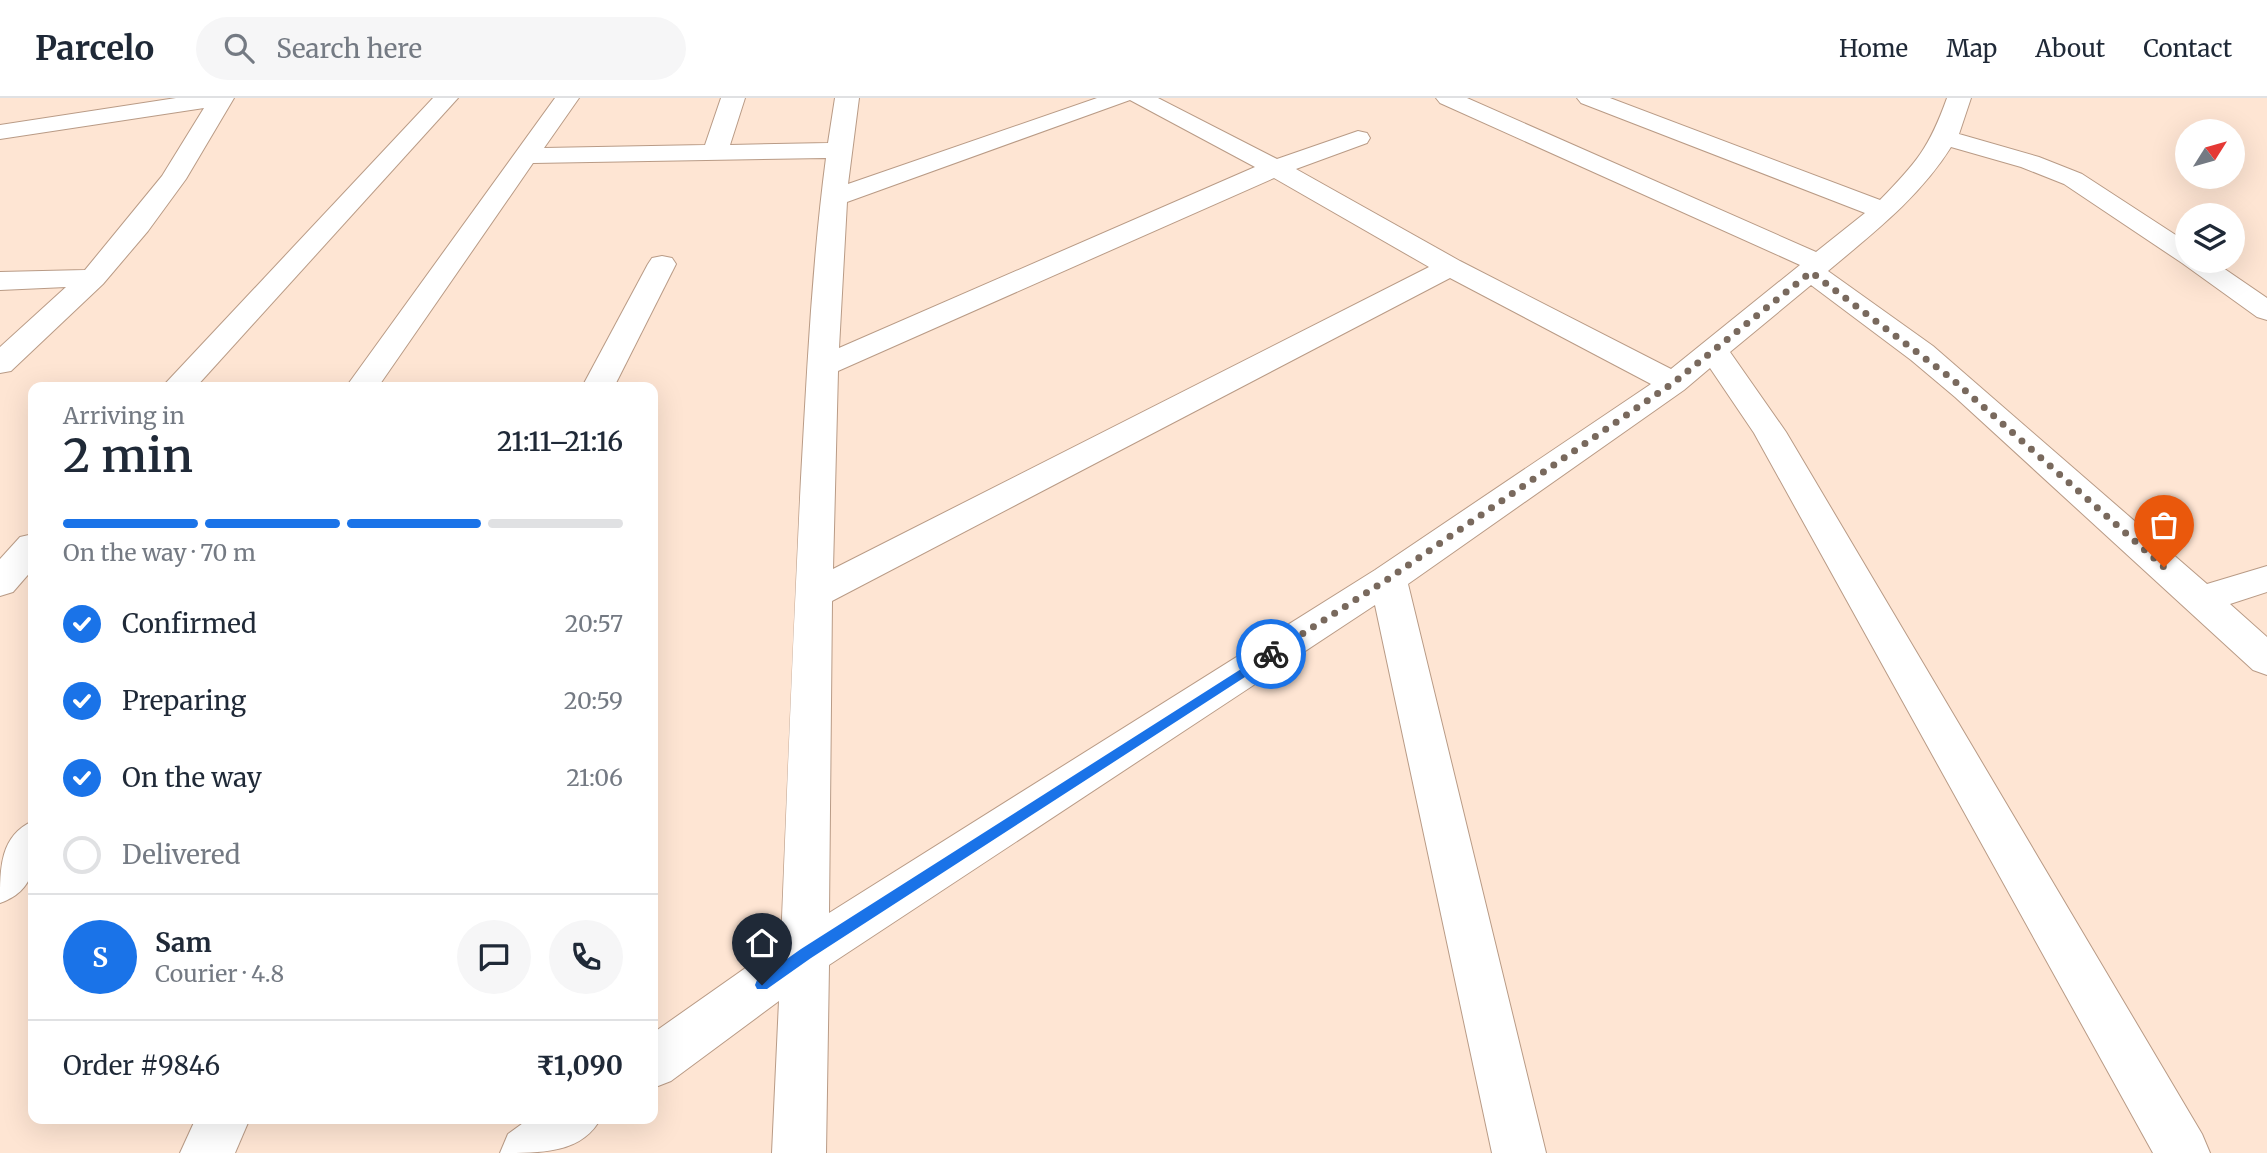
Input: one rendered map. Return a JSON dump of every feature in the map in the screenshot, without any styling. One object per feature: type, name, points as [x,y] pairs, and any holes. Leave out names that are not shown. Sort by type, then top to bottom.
[{"type":"street","points":[[0,132],[222,98]]},
{"type":"street","points":[[0,364],[93,278],[173,179],[222,98]]},
{"type":"street","points":[[183,382],[446,98]]},
{"type":"street","points":[[366,382],[567,98]]},
{"type":"street","points":[[715,152],[733,98]]},
{"type":"street","points":[[799,1153],[813,595],[822,367],[833,198],[847,98]]},
{"type":"street","points":[[833,198],[1120,98]]},
{"type":"street","points":[[1140,98],[1275,168],[1450,267],[1673,383]]},
{"type":"street","points":[[1448,98],[1815,268],[1966,390],[2267,660]]},
{"type":"street","points":[[1589,98],[1884,211]]},
{"type":"street","points":[[658,1059],[806,953],[1388,579],[1673,383],[1884,211],[1924,170],[1944,138],[1959,98]]},
{"type":"street","points":[[822,367],[1275,168],[1358,138]]},
{"type":"street","points":[[1944,138],[2031,162],[2073,179],[2175,247]]},
{"type":"street","points":[[526,156],[838,150]]},
{"type":"street","points":[[601,382],[662,264]]},
{"type":"street","points":[[813,595],[1450,267]]},
{"type":"street","points":[[2212,273],[2267,311]]},
{"type":"street","points":[[0,281],[93,278]]},
{"type":"street","points":[[1714,352],[1770,432],[2183,1153]]},
{"type":"street","points":[[0,583],[28,552]]},
{"type":"street","points":[[1388,579],[1519,1153]]},
{"type":"street","points":[[2200,600],[2267,579]]},
{"type":"street","points":[[0,883],[28,847]]},
{"type":"street","points":[[207,1153],[221,1124]]},
{"type":"street","points":[[527,1153],[567,1124]]},
{"type":"way so far","points":[[1271,654],[1388,579],[1673,383],[1811,272],[1922,353],[2164,567]]},
{"type":"route","points":[[762,985],[806,953],[1271,654]]}]
